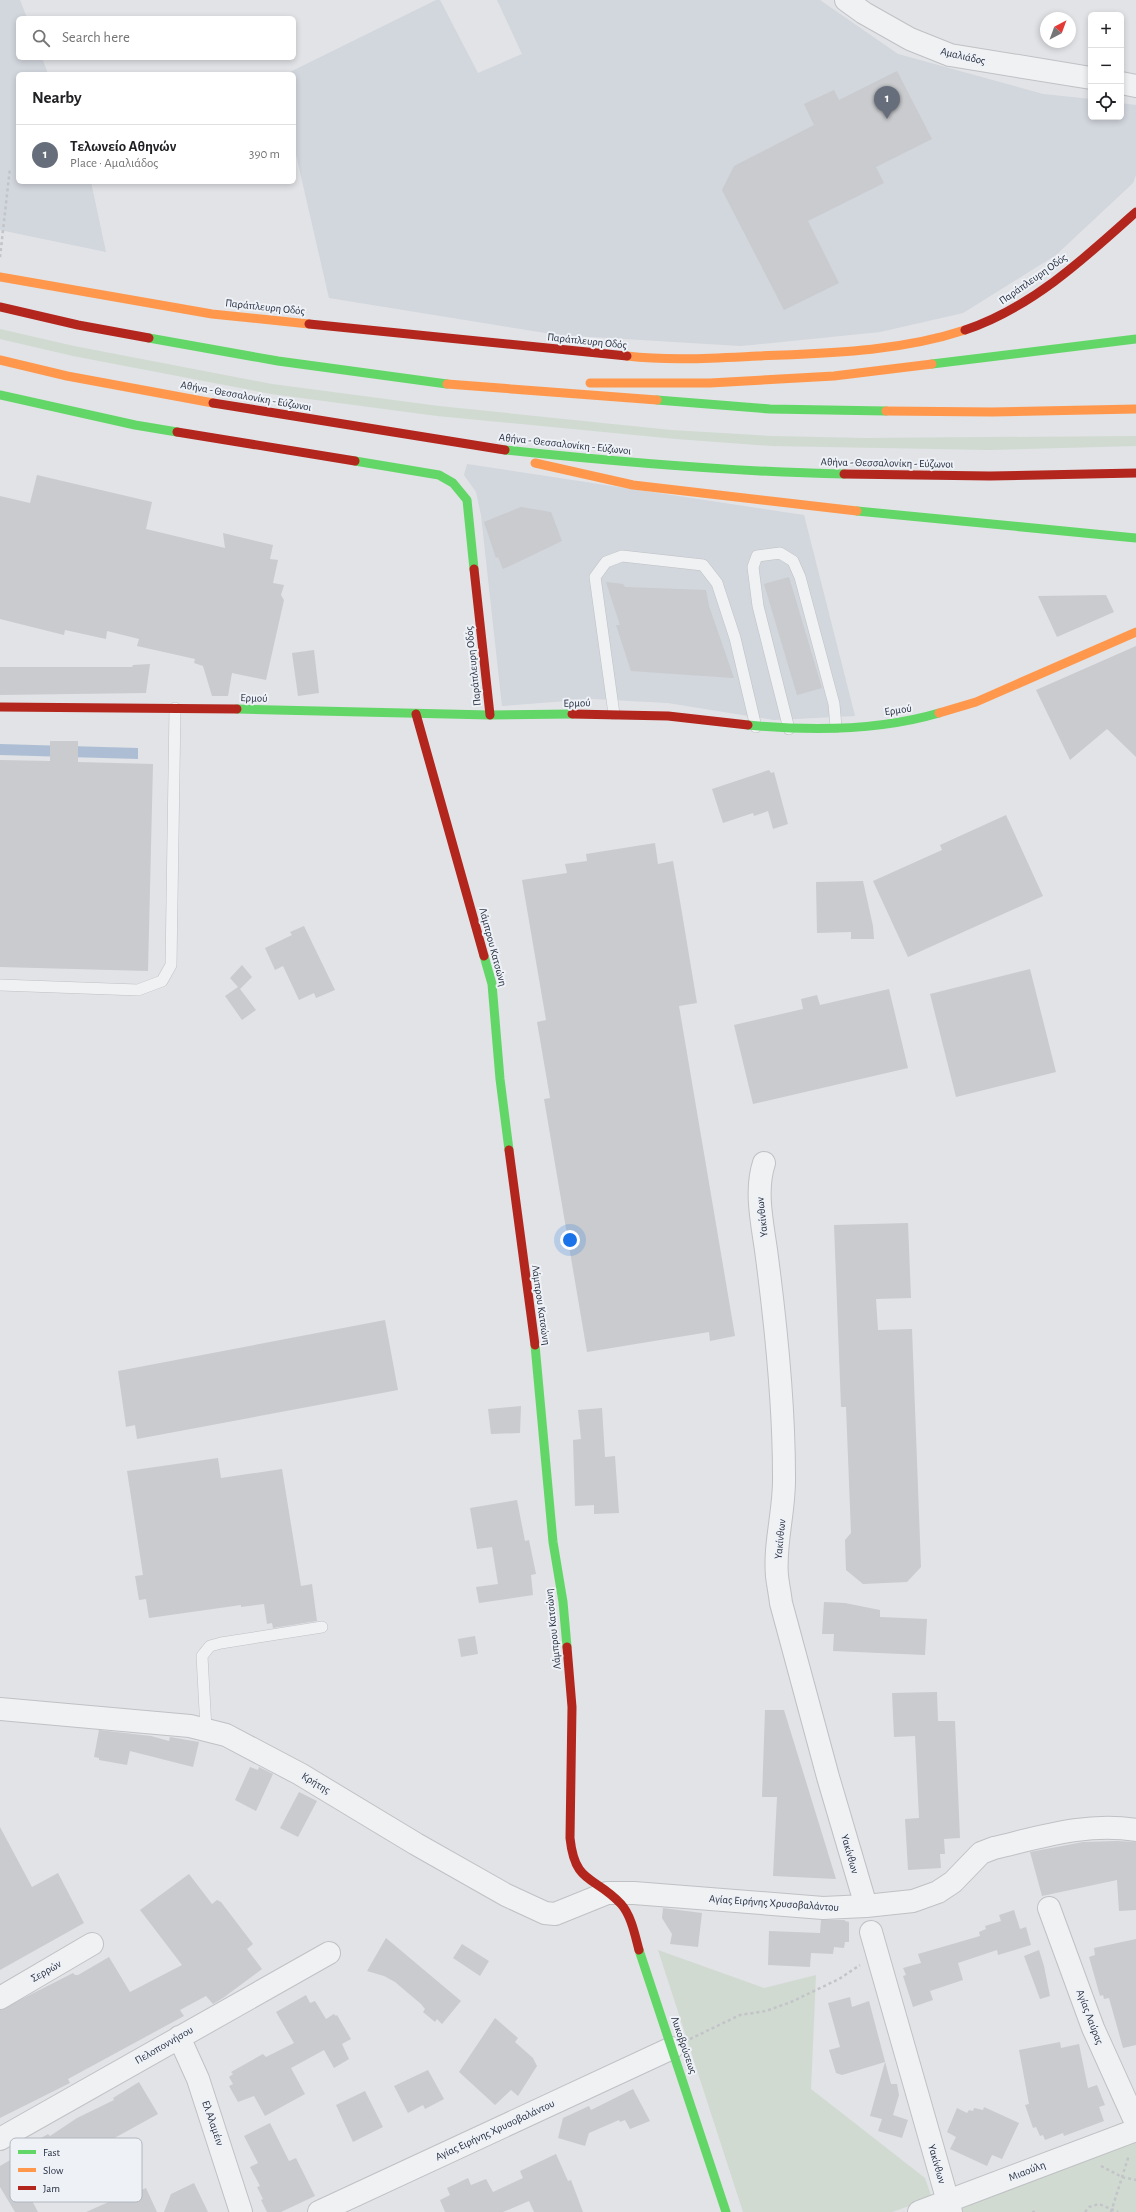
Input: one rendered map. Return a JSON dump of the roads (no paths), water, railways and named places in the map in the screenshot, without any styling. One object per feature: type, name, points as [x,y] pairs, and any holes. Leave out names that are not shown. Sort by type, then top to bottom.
[{"type":"main road","name":"Παράπλευρη Οδός","points":[[0,277],[212,314],[642,358],[700,359],[863,352],[928,342],[966,330],[1006,313],[1055,280],[1094,250],[1136,212]]},
{"type":"main road","points":[[0,307],[78,325],[278,361],[438,383],[770,409],[992,412],[1136,409]]},
{"type":"main road","points":[[491,387],[580,384],[710,383],[834,376],[1136,339]]},
{"type":"main road","name":"Αθήνα - Θεσσαλονίκη - Εύζωνοι","points":[[0,360],[67,376],[270,413],[484,448],[670,467],[771,473],[990,476],[1136,473]]},
{"type":"main road","name":"Παράπλευρη Οδός","points":[[0,395],[135,425],[439,475],[453,484],[467,500],[490,715]]},
{"type":"main road","points":[[484,448],[572,474],[663,490],[1030,530],[1136,538]]},
{"type":"main road","name":"Ερμού","points":[[0,707],[175,708],[490,715],[614,714],[668,716],[756,727],[789,729],[836,727],[911,721],[947,712],[976,702],[1136,632]]},
{"type":"main road","name":"Λάμπρου Κατσώνη","points":[[416,714],[492,984],[500,1079],[540,1382],[553,1542],[563,1602],[572,1707],[570,1847],[575,1864],[580,1872],[607,1893]]},
{"type":"main road","name":"Λυκοβρύσεως","points":[[607,1893],[622,1904],[629,1918],[726,2212]]},
{"type":"street","name":"Αμαλιάδος","points":[[846,0],[864,13],[910,39],[950,55],[1088,78]]},
{"type":"street","points":[[1124,84],[1136,86]]},
{"type":"street","name":"Υακίνθων","points":[[764,1163],[760,1174],[760,1204],[773,1305],[784,1436],[784,1498],[778,1540],[777,1575],[781,1603],[822,1754],[866,1906]]},
{"type":"street","name":"Κρήτης","points":[[0,1709],[156,1722],[206,1729],[226,1735],[300,1774],[506,1895],[545,1913],[555,1914],[607,1893]]},
{"type":"street","name":"Αγίας Ειρήνης Χρυσοβαλάντου","points":[[607,1893],[641,1893],[823,1908],[866,1906],[913,1901],[938,1892],[953,1882],[981,1853],[994,1848],[1074,1830],[1121,1827],[1136,1830]]},
{"type":"street","name":"Αγίας Λαύρας","points":[[1049,1908],[1093,2028],[1136,2124]]},
{"type":"street","name":"Υακίνθων","points":[[871,1932],[949,2207]]},
{"type":"street","name":"Σερρών","points":[[0,1998],[92,1944]]},
{"type":"street","name":"Πελοποννήσου","points":[[0,2139],[329,1953]]},
{"type":"street","name":"Ελ Αλαμέιν","points":[[179,2037],[198,2079],[241,2212]]},
{"type":"street","name":"Αγίας Ειρήνης Χρυσοβαλάντου","points":[[319,2212],[672,2048]]},
{"type":"street","name":"Μιαούλη","points":[[919,2212],[949,2207],[1085,2150],[1133,2140]]},
{"type":"lane","points":[[789,729],[758,606],[753,567],[757,556],[780,553],[793,561],[800,577],[834,704],[836,727]]},
{"type":"lane","points":[[614,714],[595,577],[606,562],[622,556],[703,565],[717,583],[735,638],[756,727]]},
{"type":"lane","points":[[0,985],[138,990],[162,981],[171,965],[175,708]]},
{"type":"lane","points":[[206,1729],[202,1656],[210,1646],[236,1640],[322,1627]]},
{"type":"water","points":[[0,744],[138,748],[138,759],[0,755]]},
{"type":"place","name":"Τελωνείο Αθηνών","points":[[887,119]]}]
